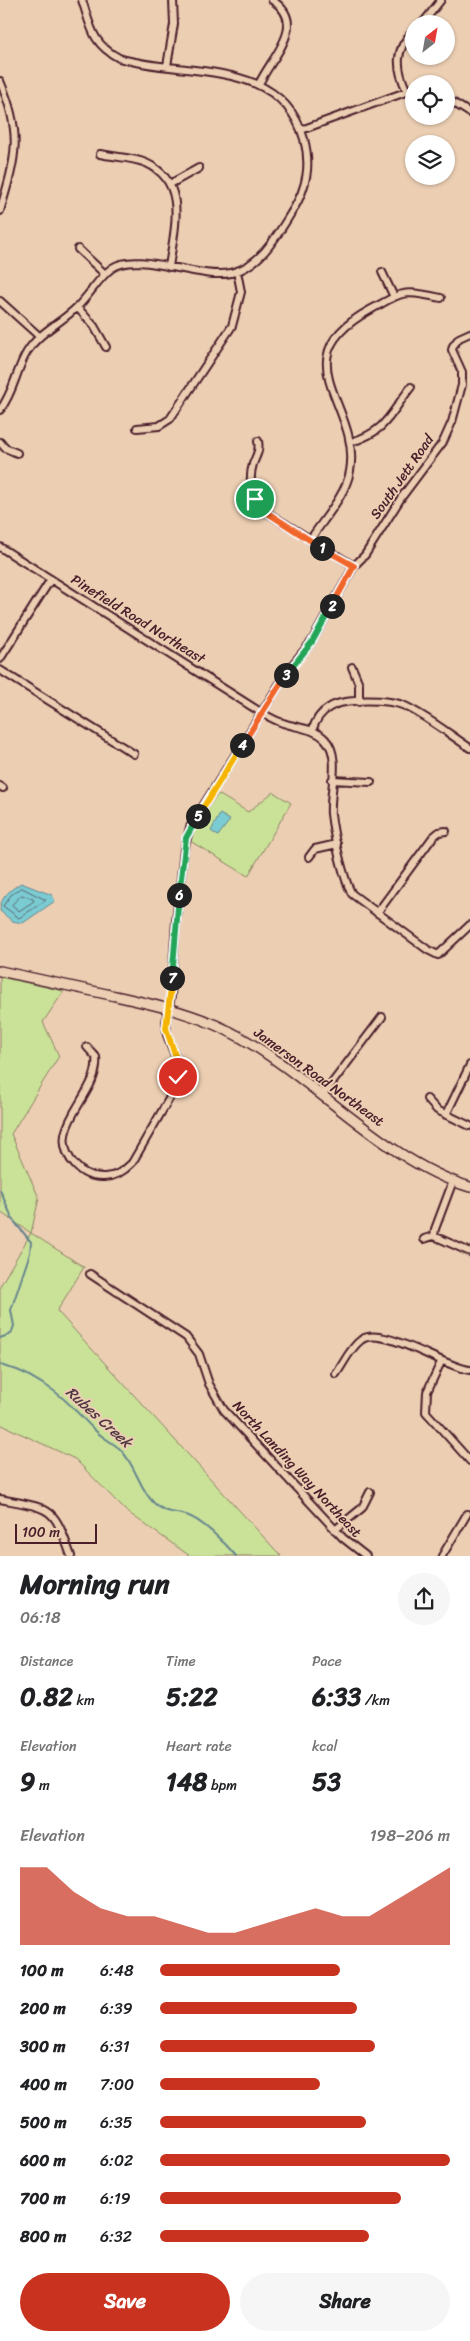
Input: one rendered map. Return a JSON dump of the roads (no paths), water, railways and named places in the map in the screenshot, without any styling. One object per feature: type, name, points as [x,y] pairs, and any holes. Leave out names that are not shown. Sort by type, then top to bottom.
[{"type":"street","points":[[0,410],[10,395],[24,356],[39,336],[77,307],[104,274],[114,266],[133,261],[209,274],[237,271],[265,251],[300,198],[306,183],[308,161],[301,130],[280,99],[259,84],[243,78],[130,62],[110,53],[102,47],[90,30],[82,0]]},
{"type":"street","points":[[167,66],[174,24],[173,0]]},
{"type":"street","points":[[259,84],[288,32],[288,17],[284,9],[272,0]]},
{"type":"street","points":[[429,15],[440,0]]},
{"type":"street","points":[[405,40],[398,55],[398,74],[405,83]]},
{"type":"street","points":[[0,81],[12,108],[16,144],[14,163],[0,210]]},
{"type":"street","points":[[301,130],[405,92]]},
{"type":"street","points":[[455,104],[470,113]]},
{"type":"street","points":[[100,154],[145,163],[157,170],[170,184],[176,203],[169,267]]},
{"type":"street","points":[[170,184],[199,168]]},
{"type":"street","points":[[78,249],[104,274]]},
{"type":"street","points":[[140,428],[160,426],[170,419],[232,326],[241,292],[237,271]]},
{"type":"street","points":[[382,272],[394,297]]},
{"type":"street","points":[[310,540],[340,494],[350,472],[351,442],[327,378],[327,364],[332,345],[339,331],[354,319],[402,292],[412,292],[441,298]]},
{"type":"street","points":[[0,301],[39,336]]},
{"type":"street","points":[[77,307],[94,326],[106,347]]},
{"type":"street","name":"South Jett Road","points":[[87,1047],[96,1057],[95,1074],[66,1126],[64,1141],[70,1159],[81,1171],[91,1176],[106,1177],[121,1172],[132,1163],[177,1082],[177,1061],[166,1028],[186,838],[190,827],[289,670],[312,642],[354,566],[365,555],[401,498],[435,454],[448,431],[462,385],[462,372],[452,350],[453,346],[459,338],[470,333]]},
{"type":"street","points":[[351,442],[368,437],[384,425],[411,387]]},
{"type":"street","points":[[0,442],[4,448],[18,453]]},
{"type":"street","points":[[258,442],[260,448],[253,465],[251,477],[251,488],[255,499],[266,512],[354,566]]},
{"type":"street","name":"Pinefield Road Northeast","points":[[0,547],[262,713],[284,724],[312,731]]},
{"type":"street","points":[[0,659],[51,579]]},
{"type":"street","points":[[352,667],[359,684],[359,702]]},
{"type":"street","points":[[0,670],[134,754]]},
{"type":"street","points":[[470,748],[407,707],[382,701],[331,706],[320,715],[312,731],[325,739],[331,749],[331,814],[349,889],[358,899],[428,950],[438,955],[470,925]]},
{"type":"street","points":[[332,780],[371,782]]},
{"type":"street","points":[[377,913],[433,836],[439,832],[446,831]]},
{"type":"street","points":[[309,857],[315,849],[337,844]]},
{"type":"street","name":"Jamerson Road Northeast","points":[[0,971],[168,1008],[206,1020],[240,1038],[278,1062],[401,1153],[453,1182],[470,1187]]},
{"type":"street","points":[[323,1095],[382,1017]]},
{"type":"street","points":[[446,1115],[470,1065]]},
{"type":"street","points":[[427,1099],[437,1110],[470,1126]]},
{"type":"street","points":[[434,1236],[453,1182]]},
{"type":"street","points":[[424,1239],[434,1236],[470,1252]]},
{"type":"street","name":"North Landing Way Northeast","points":[[90,1274],[186,1337],[199,1354],[209,1384],[224,1410],[335,1530],[366,1556]]},
{"type":"street","points":[[336,1374],[355,1346],[364,1338],[373,1335],[386,1337],[441,1362],[470,1370]]},
{"type":"street","points":[[441,1362],[427,1392],[425,1401],[426,1412],[470,1461]]},
{"type":"street","points":[[335,1530],[362,1508],[370,1492]]},
{"type":"street","points":[[0,1499],[31,1505],[49,1512],[60,1523],[71,1556]]},
{"type":"street","points":[[442,1556],[467,1514]]},
{"type":"water","points":[[220,814],[230,820],[218,836],[211,831]]},
{"type":"water","points":[[21,883],[52,895],[55,901],[23,923],[12,921],[0,911],[4,898]]},
{"type":"waterway","name":"Rubes Creek","points":[[0,1190],[13,1220],[31,1242],[30,1253],[11,1310],[14,1326],[11,1334],[0,1338]]},
{"type":"waterway","name":"Rubes Creek","points":[[0,1364],[27,1374],[62,1397],[98,1433],[120,1449],[130,1462],[145,1491],[154,1503],[165,1510],[186,1515],[199,1521],[236,1556]]}]
